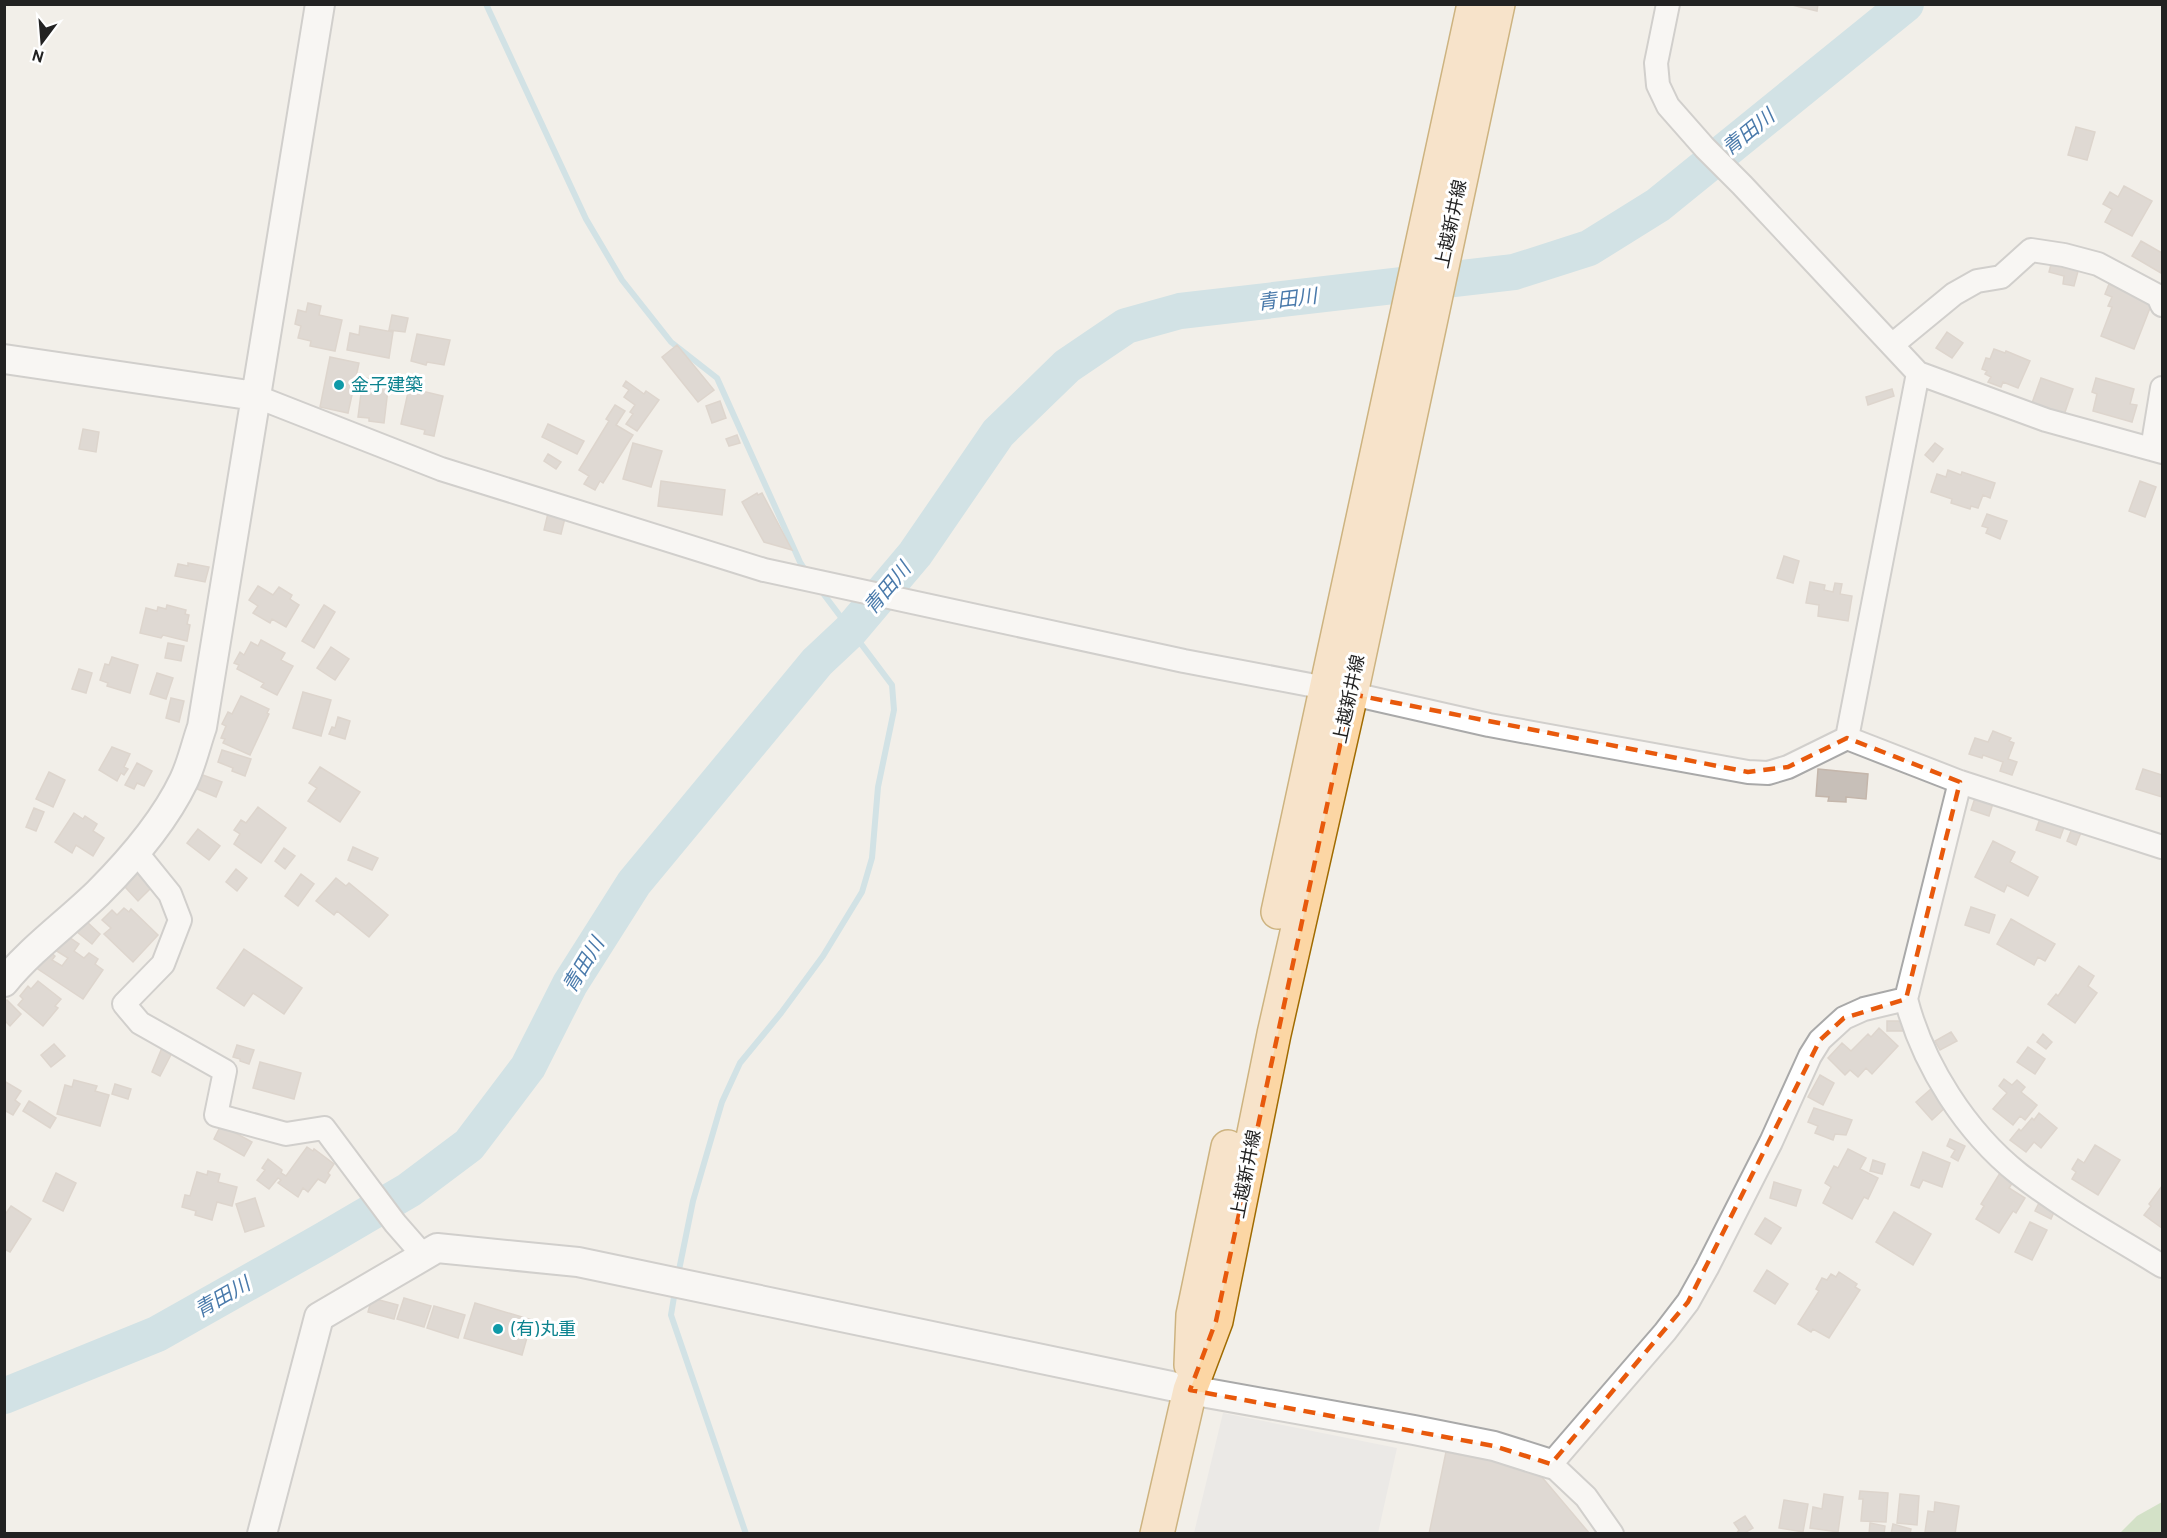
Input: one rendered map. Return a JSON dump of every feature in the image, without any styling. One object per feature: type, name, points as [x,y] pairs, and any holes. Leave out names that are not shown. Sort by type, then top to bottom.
[{"type":"main road","name":"上越新井線","points":[[1443,207],[1474,4]]},
{"type":"main road","name":"上越新井線","points":[[1157,1533],[1190,1390],[1192,1316],[1339,691],[1443,207],[1498,4]]},
{"type":"street","points":[[4,982],[18,966],[98,893],[136,852],[163,816],[184,779],[202,727],[320,4]]},
{"type":"street","points":[[1668,4],[1656,63],[1658,85],[1668,105],[1705,148],[1918,373],[2046,420],[2157,451],[2163,388]]},
{"type":"street","points":[[1892,345],[1954,294],[1977,281],[2001,277],[2031,250],[2064,255],[2098,264],[2158,296],[2163,304]]},
{"type":"street","points":[[4,359],[255,396],[449,472],[764,570],[1490,725],[1748,772],[1768,773],[1788,767],[1847,738],[1960,782],[2163,847]]},
{"type":"street","points":[[1847,738],[1918,373]]},
{"type":"street","points":[[1960,782],[1906,999],[1914,1029],[1954,1105],[1987,1144],[2019,1174],[2064,1205],[2163,1266]]},
{"type":"street","points":[[136,852],[170,894],[180,920],[163,964],[124,1004],[140,1023],[225,1071],[216,1115],[286,1134],[324,1128],[395,1223],[423,1255]]},
{"type":"street","points":[[1551,1464],[1665,1332],[1688,1302],[1729,1226],[1810,1056],[1820,1040],[1844,1018],[1864,1009],[1906,999]]},
{"type":"street","points":[[262,1533],[319,1317],[437,1248],[578,1262],[1190,1390],[1494,1446],[1551,1464],[1586,1497],[1612,1533]]},
{"type":"highlighted area","points":[[1351,694],[1748,772],[1788,767],[1847,738],[1960,782],[1906,999],[1844,1018],[1820,1040],[1688,1302],[1551,1464],[1494,1446],[1190,1390],[1216,1321]]},
{"type":"green space","points":[[2162,1502],[2162,1533],[2120,1533],[2137,1516]]},
{"type":"shaded area","points":[[1223,1413],[1397,1448],[1378,1533],[1194,1533]]},
{"type":"building","points":[[1788,4],[1818,4],[1817,11]]},
{"type":"building","points":[[2076,127],[2095,132],[2087,160],[2068,155]]},
{"type":"building","points":[[2124,186],[2152,201],[2132,236],[2105,222],[2112,209],[2103,204],[2110,192],[2118,197]]},
{"type":"building","points":[[2141,241],[2162,253],[2161,273],[2132,256]]},
{"type":"building","points":[[2053,257],[2080,264],[2074,286],[2063,284],[2064,276],[2049,272]]},
{"type":"building","points":[[2109,284],[2152,303],[2134,349],[2101,336],[2112,307],[2108,306],[2112,297],[2105,294]]},
{"type":"building","points":[[308,303],[321,306],[319,315],[342,320],[335,351],[310,346],[311,341],[298,338],[301,326],[295,324],[298,310],[306,312]]},
{"type":"building","points":[[392,315],[408,318],[405,332],[389,330]]},
{"type":"building","points":[[360,326],[393,332],[389,358],[347,350],[350,333],[359,335]]},
{"type":"building","points":[[1947,332],[1963,343],[1952,358],[1936,348]]},
{"type":"building","points":[[417,334],[450,340],[444,365],[427,362],[426,365],[411,361]]},
{"type":"building","points":[[677,345],[714,390],[698,402],[662,357]]},
{"type":"building","points":[[1994,349],[2005,353],[2006,351],[2030,361],[2018,388],[2003,382],[2001,387],[1988,382],[1991,377],[1985,374],[1987,371],[1982,369],[1986,358],[1990,359]]},
{"type":"building","name":"金子建築","points":[[330,357],[359,363],[348,413],[320,407]]},
{"type":"building","points":[[363,378],[389,381],[384,423],[358,417]]},
{"type":"building","points":[[2041,378],[2073,389],[2064,415],[2032,403]]},
{"type":"building","points":[[2096,378],[2134,389],[2130,404],[2137,405],[2132,422],[2093,411],[2097,394],[2092,392]]},
{"type":"building","points":[[626,381],[644,394],[646,391],[659,400],[637,431],[626,424],[633,414],[630,412],[635,405],[624,397],[629,390],[623,386]]},
{"type":"building","points":[[409,388],[443,396],[434,436],[424,434],[425,430],[401,424]]},
{"type":"building","points":[[1892,389],[1894,396],[1868,405],[1866,397]]},
{"type":"building","points":[[720,401],[726,418],[712,423],[706,406]]},
{"type":"building","points":[[615,405],[625,411],[616,425],[633,435],[603,483],[600,481],[595,490],[584,484],[589,476],[579,470],[609,421],[606,419]]},
{"type":"building","points":[[548,424],[584,441],[577,454],[542,437]]},
{"type":"building","points":[[83,429],[99,432],[96,452],[79,449]]},
{"type":"building","points":[[737,435],[740,443],[729,446],[726,439]]},
{"type":"building","points":[[633,443],[662,451],[651,487],[623,479]]},
{"type":"building","points":[[1935,443],[1943,449],[1933,462],[1925,455]]},
{"type":"building","points":[[548,454],[561,462],[556,469],[544,461]]},
{"type":"building","points":[[1948,470],[1961,475],[1962,472],[1995,483],[1990,498],[1983,495],[1978,508],[1971,506],[1970,509],[1951,503],[1952,499],[1931,492],[1937,474],[1946,477]]},
{"type":"building","points":[[661,481],[725,490],[722,515],[658,506]]},
{"type":"building","points":[[2140,481],[2156,487],[2145,517],[2129,511]]},
{"type":"building","points":[[757,493],[758,495],[762,493],[792,550],[764,542],[742,502]]},
{"type":"building","points":[[549,509],[566,514],[561,534],[544,530]]},
{"type":"building","points":[[1987,514],[2007,521],[2000,539],[1986,533],[1988,528],[1982,526]]},
{"type":"building","points":[[1784,556],[1799,561],[1793,583],[1777,578]]},
{"type":"building","points":[[188,563],[209,567],[205,582],[175,576],[178,564],[188,566]]},
{"type":"building","points":[[1810,582],[1825,585],[1824,590],[1833,592],[1835,583],[1842,584],[1840,594],[1852,596],[1848,621],[1818,616],[1819,605],[1806,603]]},
{"type":"building","points":[[258,586],[273,595],[279,587],[292,595],[290,599],[299,605],[286,627],[272,619],[270,623],[253,613],[258,606],[249,600]]},
{"type":"building","points":[[167,605],[186,610],[185,614],[189,615],[187,641],[163,635],[161,638],[140,633],[146,608],[157,611],[158,607],[166,609]]},
{"type":"building","points":[[324,605],[335,612],[314,648],[302,641]]},
{"type":"building","points":[[261,640],[285,653],[281,660],[293,666],[277,695],[261,687],[264,683],[237,669],[239,665],[234,663],[240,652],[244,655],[251,642],[258,646]]},
{"type":"building","points":[[168,643],[184,646],[181,661],[165,658]]},
{"type":"building","points":[[331,647],[349,659],[335,680],[317,668]]},
{"type":"building","points":[[112,657],[138,665],[130,693],[107,686],[108,683],[100,680],[105,664],[109,665]]},
{"type":"building","points":[[79,669],[92,673],[86,693],[72,689]]},
{"type":"building","points":[[157,673],[173,678],[166,699],[150,694]]},
{"type":"building","points":[[303,692],[331,700],[321,736],[293,728]]},
{"type":"building","points":[[241,696],[269,709],[267,713],[269,714],[250,755],[223,743],[225,739],[221,738],[226,726],[222,724],[228,712],[232,714]]},
{"type":"building","points":[[171,698],[184,701],[179,722],[166,718]]},
{"type":"building","points":[[338,717],[350,721],[345,739],[329,734],[332,727],[335,728]]},
{"type":"building","points":[[1993,731],[2011,738],[2009,741],[2014,743],[2008,759],[2017,762],[2012,775],[2000,771],[2003,762],[1983,755],[1982,758],[1969,754],[1975,738],[1988,742]]},
{"type":"building","points":[[112,747],[130,754],[124,767],[128,769],[124,775],[121,773],[117,781],[99,770]]},
{"type":"building","points":[[222,750],[251,759],[245,776],[218,762]]},
{"type":"building","points":[[137,763],[152,771],[144,786],[137,783],[134,789],[125,785]]},
{"type":"building","points":[[320,767],[360,792],[340,822],[308,801],[317,788],[309,783]]},
{"type":"building","points":[[1818,769],[1868,774],[1866,799],[1846,797],[1846,802],[1828,801],[1829,797],[1816,796]]},
{"type":"building","points":[[2143,769],[2162,775],[2162,797],[2136,789]]},
{"type":"building","points":[[49,772],[65,780],[53,807],[36,799]]},
{"type":"building","points":[[200,774],[222,782],[216,797],[195,788]]},
{"type":"building","points":[[1977,792],[1995,797],[1989,816],[1971,810]]},
{"type":"building","points":[[258,807],[286,828],[261,863],[234,844],[240,834],[234,830],[241,820],[246,823]]},
{"type":"building","points":[[34,808],[44,812],[36,831],[26,827]]},
{"type":"building","points":[[2043,810],[2067,819],[2060,838],[2036,830]]},
{"type":"building","points":[[74,813],[83,819],[85,816],[97,824],[93,831],[104,838],[93,856],[76,845],[72,853],[55,842]]},
{"type":"building","points":[[2073,826],[2082,830],[2076,845],[2067,841]]},
{"type":"building","points":[[198,829],[220,846],[209,860],[187,843]]},
{"type":"building","points":[[1993,841],[2015,852],[2010,862],[2038,877],[2028,896],[2007,885],[2004,892],[1975,877]]},
{"type":"building","points":[[353,847],[378,858],[372,870],[348,860]]},
{"type":"building","points":[[284,848],[295,856],[285,869],[275,861]]},
{"type":"building","points":[[140,865],[157,882],[138,901],[125,887],[128,883],[125,880]]},
{"type":"building","points":[[236,869],[247,878],[237,891],[226,882]]},
{"type":"building","points":[[301,874],[314,884],[298,906],[285,896]]},
{"type":"building","points":[[336,878],[346,886],[349,883],[388,915],[369,937],[337,911],[334,915],[316,901]]},
{"type":"building","points":[[1971,907],[1995,915],[1989,933],[1965,925]]},
{"type":"building","points":[[124,908],[129,912],[131,909],[158,935],[133,962],[104,934],[111,928],[102,920],[112,910],[117,915]]},
{"type":"building","points":[[2011,919],[2055,944],[2045,961],[2038,957],[2034,965],[1997,944]]},
{"type":"building","points":[[86,921],[100,934],[92,944],[77,932]]},
{"type":"building","points":[[66,935],[79,944],[74,951],[84,958],[89,953],[98,959],[95,964],[103,970],[83,999],[35,967],[48,950],[55,956],[52,960],[62,966],[68,958],[55,950]]},
{"type":"building","points":[[244,949],[302,988],[284,1014],[253,993],[244,1006],[217,988]]},
{"type":"building","points":[[2079,966],[2094,976],[2088,986],[2097,993],[2075,1023],[2048,1004],[2056,994],[2058,996]]},
{"type":"building","points":[[38,981],[61,999],[55,1006],[58,1008],[43,1026],[18,1005],[23,999],[20,996],[28,986],[31,989]]},
{"type":"building","points":[[7,1000],[21,1014],[10,1026],[4,1020],[4,1002]]},
{"type":"building","points":[[1887,1021],[1903,1021],[1903,1031],[1887,1031]]},
{"type":"building","points":[[1879,1028],[1898,1046],[1872,1074],[1866,1068],[1858,1077],[1850,1070],[1845,1075],[1828,1058],[1842,1043],[1851,1051],[1868,1034],[1871,1037]]},
{"type":"building","points":[[1951,1032],[1957,1041],[1940,1050],[1935,1041]]},
{"type":"building","points":[[2043,1034],[2052,1042],[2046,1049],[2037,1042]]},
{"type":"building","points":[[164,1043],[175,1047],[160,1076],[152,1072]]},
{"type":"building","points":[[54,1044],[65,1056],[51,1067],[41,1055]]},
{"type":"building","points":[[237,1045],[254,1050],[249,1064],[233,1057]]},
{"type":"building","points":[[2028,1047],[2045,1059],[2035,1074],[2017,1062]]},
{"type":"building","points":[[260,1062],[301,1073],[294,1099],[253,1088]]},
{"type":"building","points":[[1820,1075],[1834,1083],[1823,1105],[1808,1097]]},
{"type":"building","points":[[2004,1079],[2012,1085],[2017,1080],[2025,1087],[2021,1092],[2037,1105],[2025,1120],[2020,1116],[2013,1125],[1993,1109],[2007,1093],[1999,1086]]},
{"type":"building","points":[[74,1080],[97,1086],[95,1091],[109,1095],[100,1126],[57,1114],[65,1085],[72,1087]]},
{"type":"building","points":[[4,1081],[21,1091],[15,1100],[20,1104],[13,1115],[4,1110]]},
{"type":"building","points":[[115,1084],[131,1089],[128,1099],[112,1094]]},
{"type":"building","points":[[1932,1088],[1948,1105],[1932,1120],[1916,1102]]},
{"type":"building","points":[[29,1101],[56,1118],[50,1128],[23,1111]]},
{"type":"building","points":[[1814,1108],[1852,1120],[1846,1135],[1835,1134],[1833,1140],[1815,1133],[1818,1126],[1808,1122]]},
{"type":"building","points":[[2039,1113],[2057,1128],[2041,1148],[2034,1142],[2026,1152],[2010,1140],[2019,1129],[2021,1131]]},
{"type":"building","points":[[221,1125],[252,1142],[244,1156],[214,1139]]},
{"type":"building","points":[[1950,1139],[1965,1146],[1958,1161],[1951,1157],[1955,1150],[1947,1146]]},
{"type":"building","points":[[2095,1145],[2120,1160],[2098,1195],[2072,1179],[2076,1172],[2072,1169],[2078,1159],[2084,1163]]},
{"type":"building","points":[[307,1147],[313,1151],[314,1149],[334,1164],[325,1183],[318,1179],[308,1192],[303,1188],[298,1197],[278,1183],[281,1180],[278,1178],[269,1189],[257,1180],[265,1170],[262,1168],[268,1159],[286,1176]]},
{"type":"building","points":[[1848,1149],[1866,1158],[1860,1169],[1878,1178],[1868,1199],[1864,1197],[1852,1219],[1823,1203],[1831,1187],[1825,1183],[1834,1166],[1838,1168]]},
{"type":"building","points":[[1923,1152],[1950,1163],[1942,1187],[1923,1180],[1919,1188],[1911,1185]]},
{"type":"building","points":[[1873,1160],[1885,1164],[1882,1174],[1870,1171]]},
{"type":"building","points":[[208,1171],[220,1174],[218,1182],[237,1187],[232,1206],[217,1202],[212,1220],[195,1215],[196,1211],[182,1207],[185,1195],[190,1196],[197,1172],[207,1175]]},
{"type":"building","points":[[56,1173],[76,1183],[63,1211],[43,1201]]},
{"type":"building","points":[[2000,1173],[2013,1182],[2009,1188],[2025,1198],[2016,1213],[2013,1211],[1999,1233],[1976,1219],[1984,1206],[1981,1204]]},
{"type":"building","points":[[1774,1182],[1801,1190],[1796,1206],[1770,1198]]},
{"type":"building","points":[[2162,1186],[2162,1228],[2144,1215]]},
{"type":"building","points":[[2042,1197],[2057,1205],[2051,1219],[2035,1211]]},
{"type":"building","points":[[255,1198],[264,1226],[245,1232],[236,1204]]},
{"type":"building","points":[[11,1206],[31,1219],[10,1252],[4,1249],[4,1216]]},
{"type":"building","points":[[1894,1212],[1931,1234],[1913,1265],[1876,1242]]},
{"type":"building","points":[[1765,1218],[1781,1228],[1771,1244],[1755,1234]]},
{"type":"building","points":[[2030,1222],[2047,1230],[2032,1260],[2015,1252]]},
{"type":"building","points":[[1767,1270],[1788,1284],[1775,1304],[1754,1291]]},
{"type":"building","points":[[1839,1272],[1857,1284],[1855,1287],[1860,1290],[1829,1338],[1813,1329],[1811,1332],[1798,1324],[1819,1291],[1816,1289],[1822,1278],[1827,1280],[1831,1274],[1836,1277]]},
{"type":"building","points":[[372,1298],[398,1305],[394,1319],[368,1312]]},
{"type":"building","points":[[404,1298],[431,1306],[424,1327],[397,1319]]},
{"type":"building","name":"(有)丸重","points":[[475,1303],[532,1320],[522,1355],[464,1338]]},
{"type":"building","points":[[434,1306],[465,1315],[458,1338],[427,1328]]},
{"type":"building","points":[[1446,1452],[1535,1469],[1590,1534],[1429,1534]]},
{"type":"building","points":[[1860,1491],[1888,1493],[1886,1522],[1861,1521],[1863,1499],[1859,1499]]},
{"type":"building","points":[[1824,1494],[1843,1497],[1838,1532],[1810,1528],[1813,1507],[1822,1509]]},
{"type":"building","points":[[1900,1494],[1919,1496],[1917,1525],[1897,1523]]},
{"type":"building","points":[[1784,1500],[1808,1504],[1803,1532],[1779,1528]]},
{"type":"building","points":[[1935,1502],[1959,1506],[1955,1534],[1925,1532],[1928,1511],[1934,1512]]},
{"type":"building","points":[[1745,1516],[1753,1528],[1746,1532],[1747,1534],[1736,1534],[1739,1530],[1734,1523]]},
{"type":"building","points":[[1870,1523],[1885,1526],[1884,1534],[1869,1534]]},
{"type":"building","points":[[1893,1524],[1911,1529],[1910,1534],[1891,1534]]},
{"type":"waterway","points":[[486,4],[586,219],[622,280],[671,342],[717,378],[807,573]]},
{"type":"waterway","name":"青田川","points":[[4,1396],[157,1334],[409,1190],[469,1145],[528,1067],[570,984],[634,883],[817,662],[850,631],[915,554],[998,433],[1067,366],[1126,326],[1180,311],[1514,272],[1589,248],[1658,205],[1906,4]]},
{"type":"waterway","points":[[678,1275],[693,1201],[722,1102],[740,1063],[823,956],[862,892],[872,858],[878,787],[894,710],[892,685],[819,588]]},
{"type":"waterway","points":[[675,1291],[671,1315],[746,1534]]},
{"type":"place","name":"金子建築","points":[[339,385]]},
{"type":"place","name":"(有)丸重","points":[[498,1329]]}]
